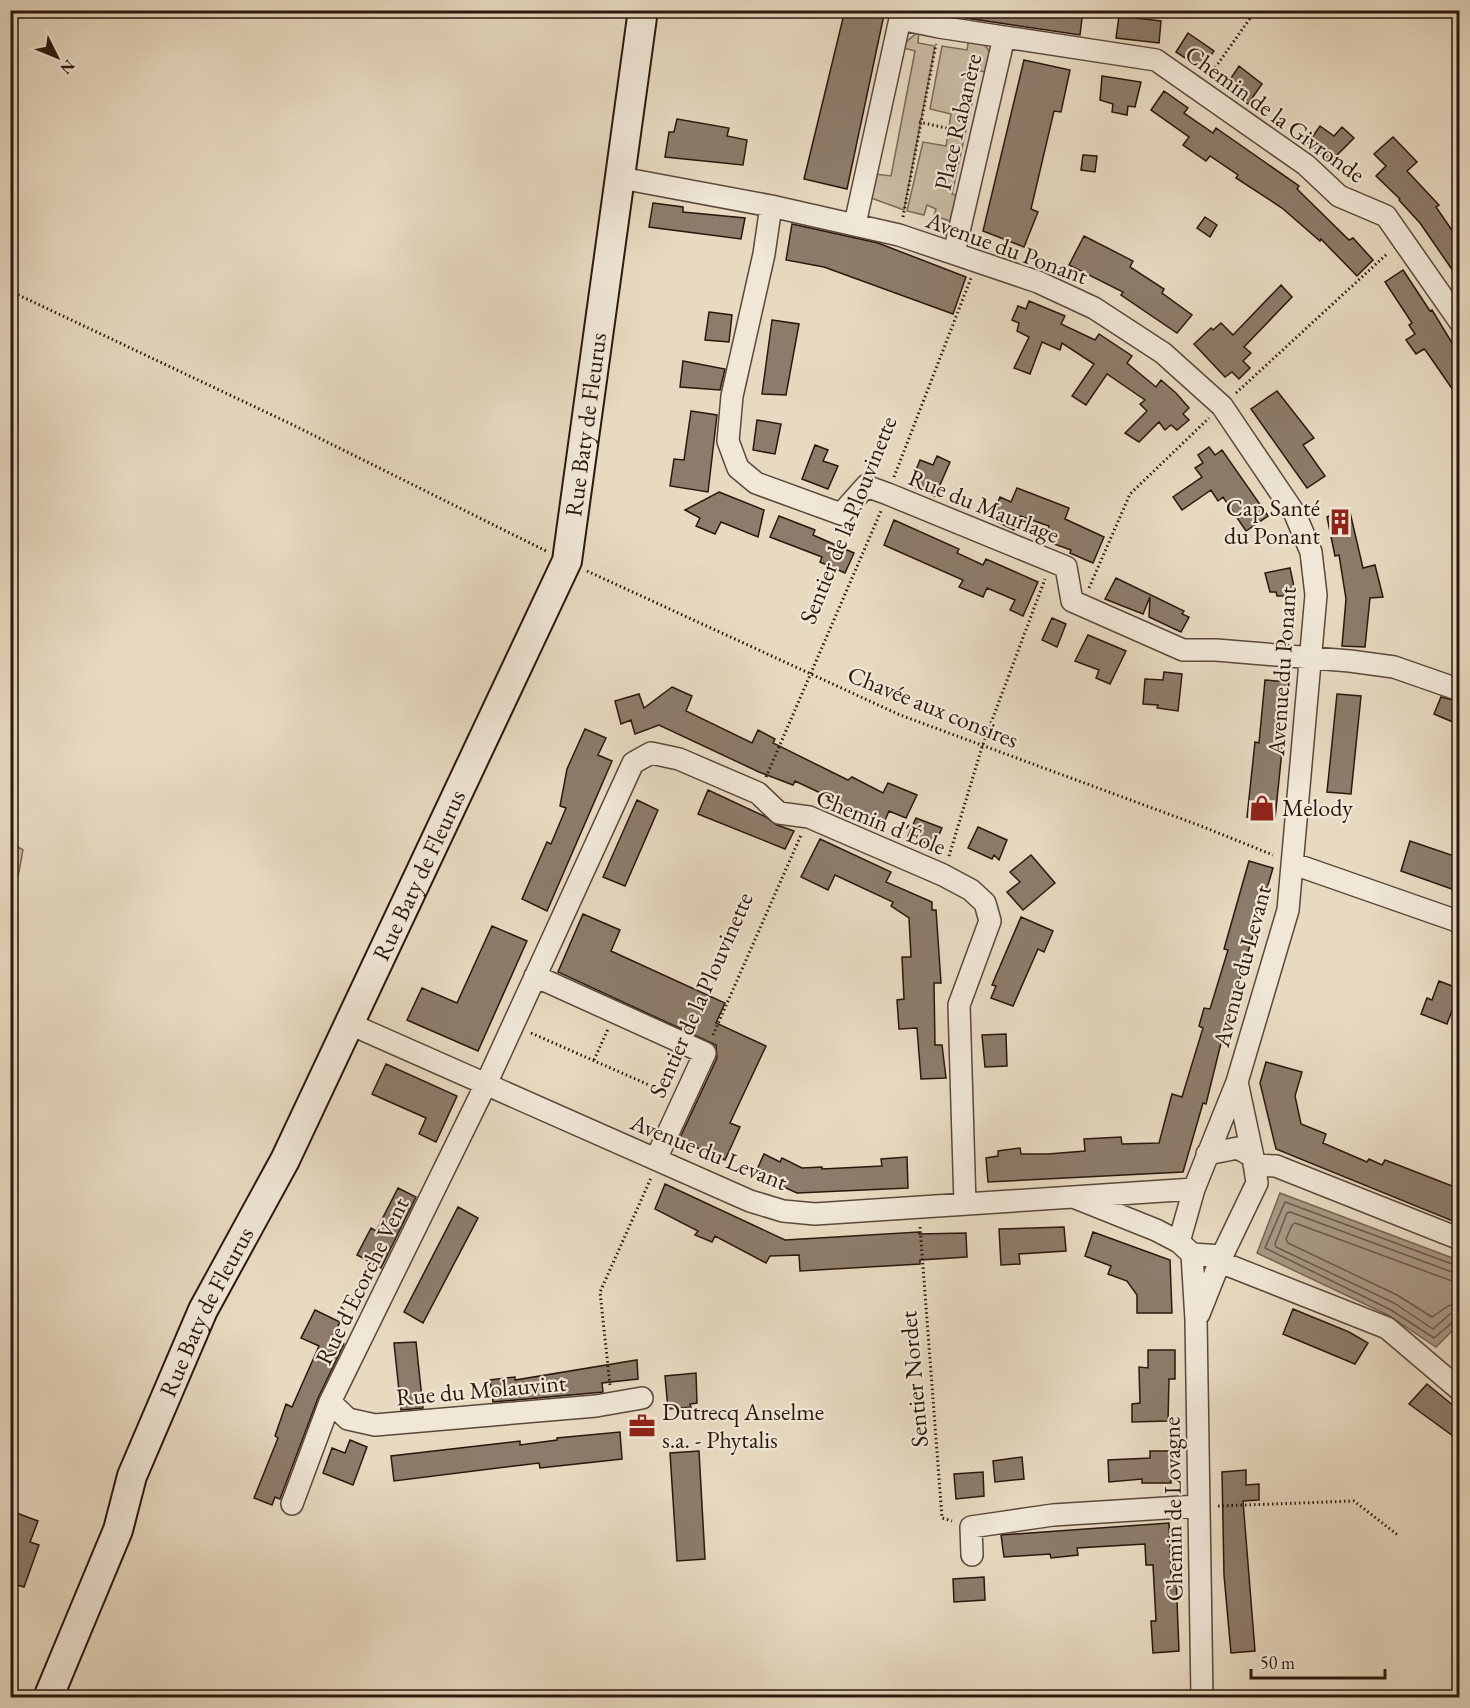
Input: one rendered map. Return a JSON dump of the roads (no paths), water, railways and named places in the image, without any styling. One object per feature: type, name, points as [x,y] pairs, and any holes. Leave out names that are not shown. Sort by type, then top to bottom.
[{"type":"street","name":"Rue Baty de Fleurus","points":[[48,1698],[117,1530],[132,1476],[203,1310],[285,1160],[567,561],[643,10]]},
{"type":"street","name":"Chemin de la Givronde","points":[[902,15],[939,27],[1156,60],[1306,165],[1339,196],[1386,216],[1460,322]]},
{"type":"street","points":[[855,224],[902,15]]},
{"type":"street","name":"Place Rabanère","points":[[954,253],[1004,37]]},
{"type":"street","name":"Avenue du Ponant","points":[[621,178],[855,224],[899,235],[954,253],[976,263],[1038,282],[1094,308],[1163,353],[1222,406],[1295,514],[1311,552],[1316,595],[1309,656],[1294,864]]},
{"type":"street","name":"Rue du Maurlage","points":[[771,206],[764,254],[732,396],[728,441],[738,468],[756,483],[840,514],[866,486],[888,494],[1066,567],[1072,601],[1183,650],[1309,656],[1394,667],[1460,690]]},
{"type":"street","name":"Chemin d'Éole","points":[[486,1084],[633,763],[651,753],[680,759],[759,793],[779,813],[809,817],[943,875],[970,890],[985,903],[990,921],[958,1005],[966,1204]]},
{"type":"street","points":[[1294,864],[1460,922]]},
{"type":"street","name":"Avenue du Levant","points":[[350,1024],[750,1201],[783,1211],[816,1214],[1194,1189],[1237,1082],[1288,910],[1294,864]]},
{"type":"street","name":"Sentier de la Plouvinette","points":[[535,976],[705,1053],[656,1159]]},
{"type":"street","name":"Avenue du Levant","points":[[1221,1259],[1257,1183],[1237,1082]]},
{"type":"street","name":"Rue d'Ecorche Vent","points":[[292,1504],[330,1402],[486,1084]]},
{"type":"street","points":[[1207,1154],[1238,1148],[1253,1161],[1276,1166],[1460,1239]]},
{"type":"street","name":"Chemin de Lovagne","points":[[1194,1189],[1185,1248],[1196,1320],[1202,1688]]},
{"type":"street","name":"Avenue du Levant","points":[[1073,1197],[1156,1230],[1185,1248]]},
{"type":"street","points":[[1185,1248],[1221,1259],[1386,1328],[1460,1390]]},
{"type":"street","name":"Chemin de Lovagne","points":[[1196,1320],[1221,1259]]},
{"type":"street","name":"Rue du Molauvint","points":[[330,1402],[348,1419],[375,1425],[596,1406],[642,1398]]},
{"type":"street","points":[[972,1556],[971,1527],[1053,1515],[1198,1506]]},
{"type":"water","points":[[1280,1193],[1455,1259],[1459,1263],[1459,1324],[1436,1347],[1388,1315],[1257,1253]]},
{"type":"place","name":"Cap Santé du Ponant","points":[[1340,522]]},
{"type":"place","name":"Melody","points":[[1262,808]]},
{"type":"place","name":"Dutrecq Anselme s.a. - Phytalis","points":[[642,1426]]}]
